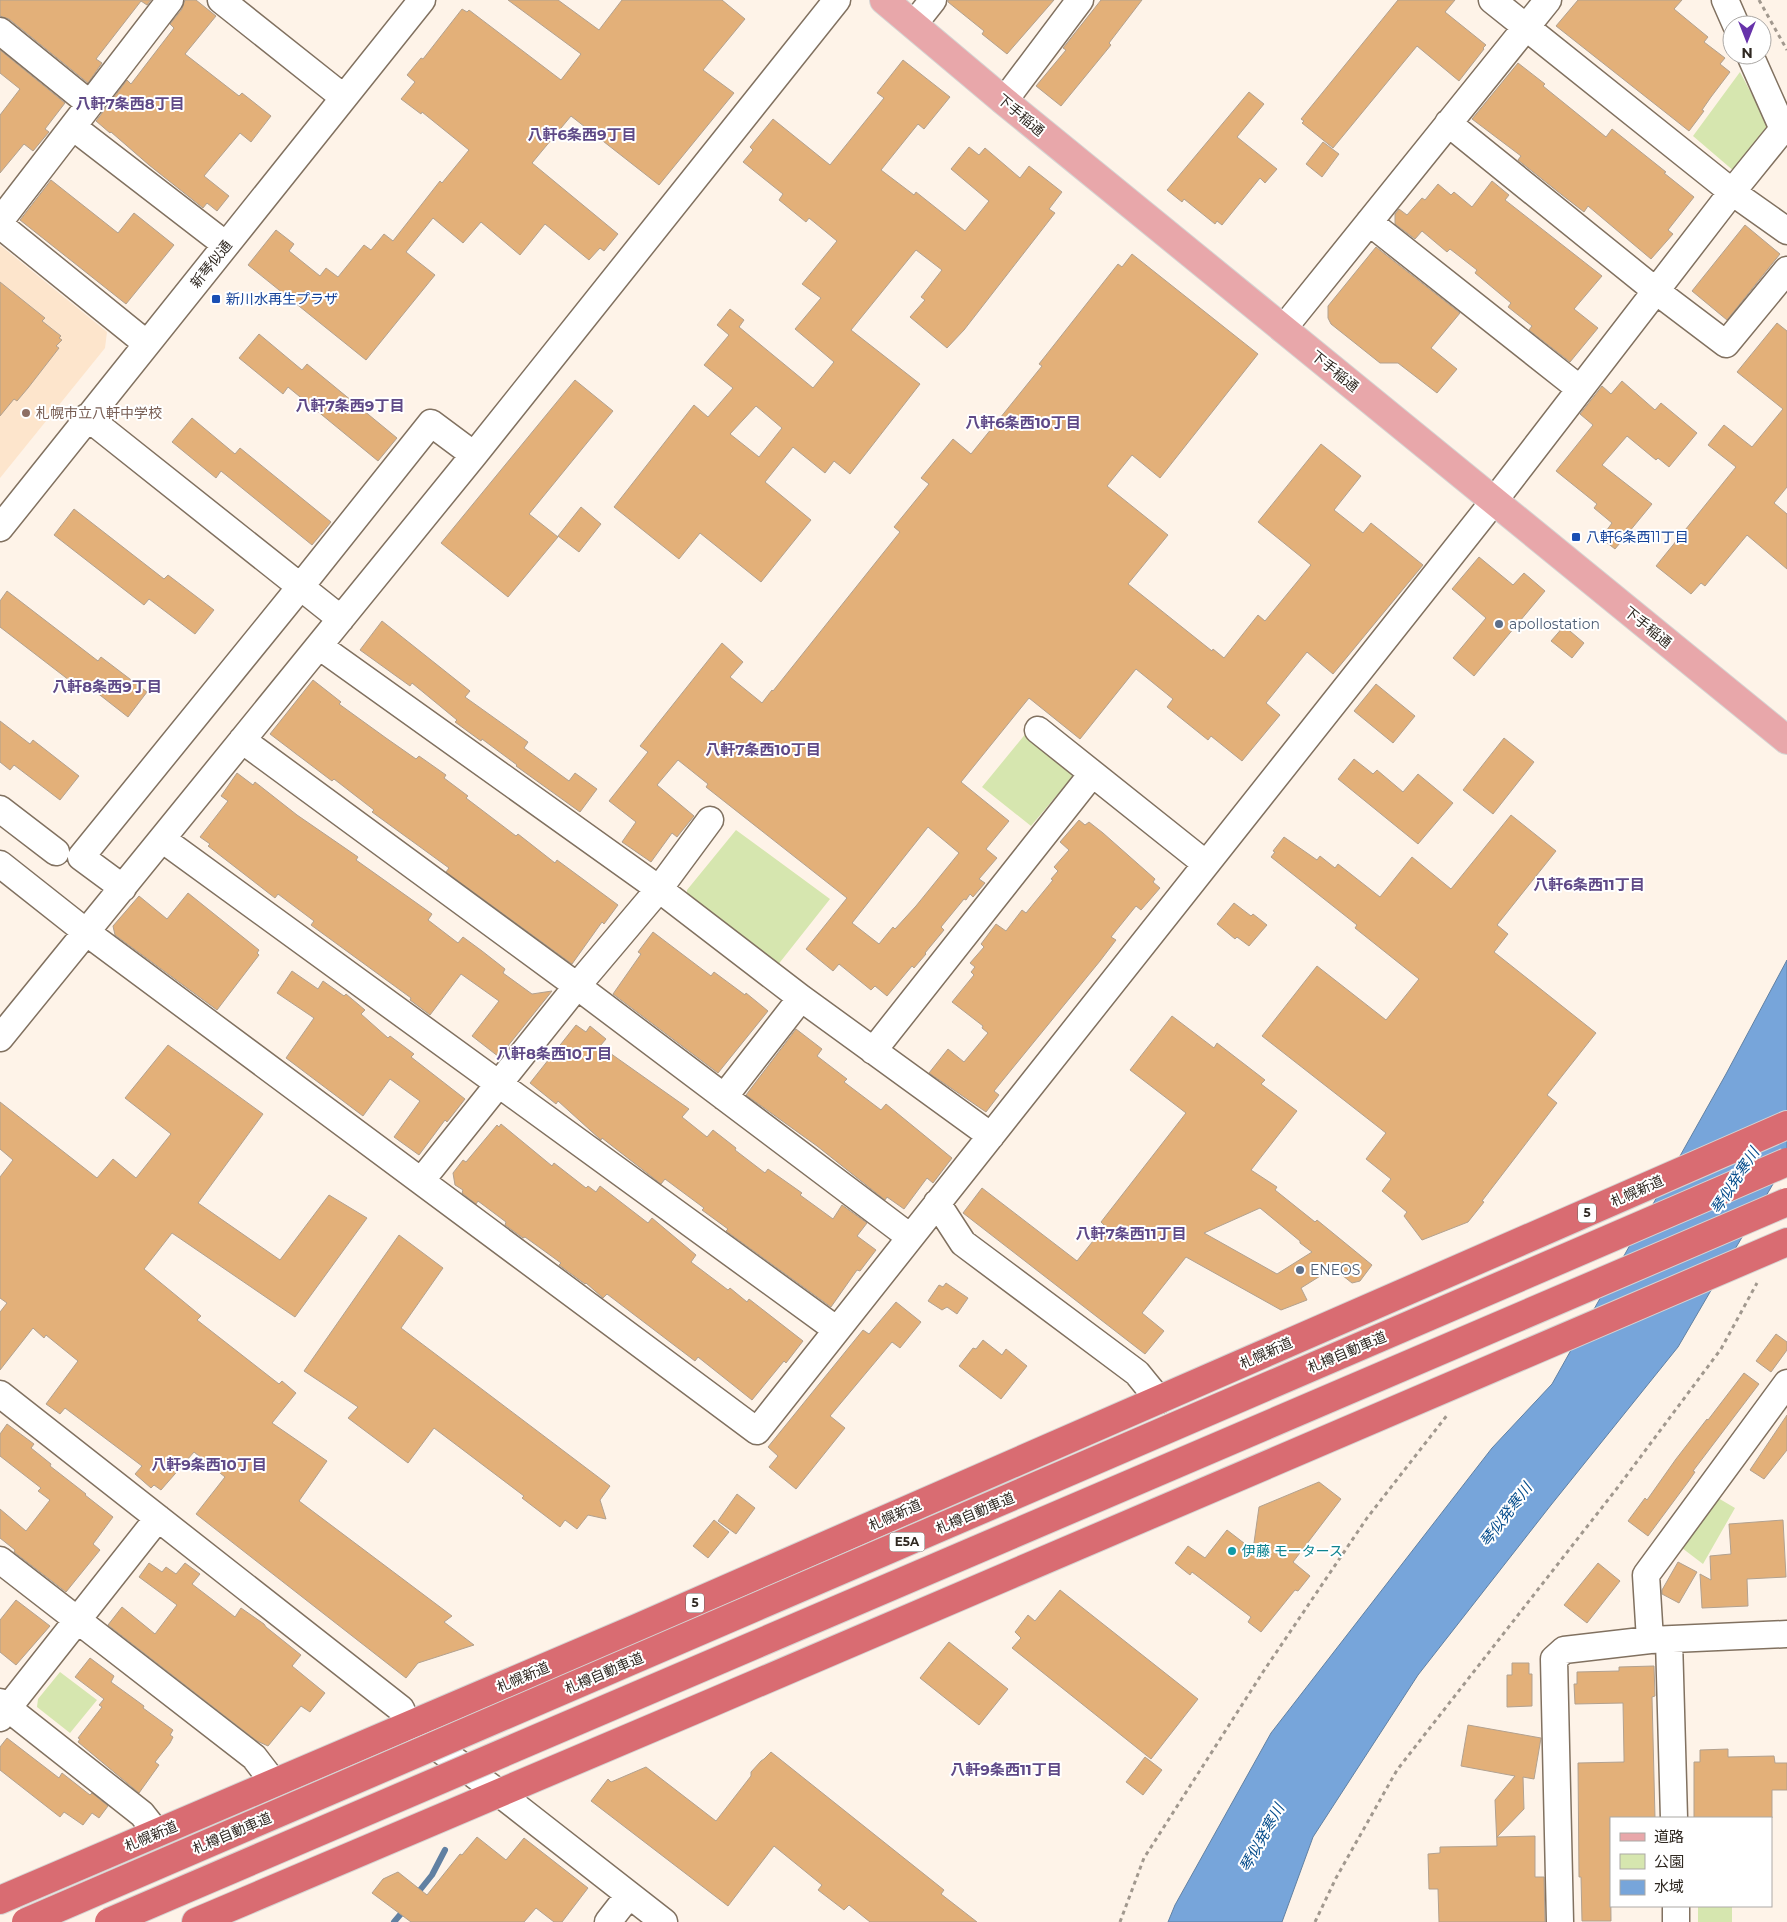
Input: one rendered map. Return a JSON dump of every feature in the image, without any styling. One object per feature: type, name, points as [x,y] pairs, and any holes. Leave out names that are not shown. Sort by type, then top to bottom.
[{"type":"highway","name":"札幌新道","points":[[0,1900],[408,1726],[1787,1125]]},
{"type":"highway","name":"札樽自動車道","points":[[26,1922],[1787,1162]]},
{"type":"highway","name":"E5A","points":[[109,1922],[1787,1202]]},
{"type":"highway","points":[[196,1922],[1787,1242]]},
{"type":"main road","name":"下手稲通","points":[[884,0],[1004,101],[1787,740]]},
{"type":"street","points":[[147,344],[0,223],[170,0]]},
{"type":"street","points":[[221,0],[343,97]]},
{"type":"street","name":"新琴似通","points":[[0,528],[422,0]]},
{"type":"street","points":[[0,1038],[320,646],[838,0]]},
{"type":"street","points":[[914,24],[933,0]]},
{"type":"street","points":[[1004,101],[1080,0]]},
{"type":"street","points":[[1492,0],[1732,192],[1787,231]]},
{"type":"street","points":[[1283,329],[1548,0]]},
{"type":"street","points":[[1725,0],[1732,15]]},
{"type":"street","points":[[0,31],[90,104]]},
{"type":"street","points":[[0,864],[86,932],[757,1431],[1494,501],[1732,192],[1783,130],[1754,65]]},
{"type":"street","points":[[1448,123],[1656,291],[1726,344],[1787,270]]},
{"type":"street","points":[[72,127],[226,245]]},
{"type":"street","points":[[1369,222],[1580,389]]},
{"type":"street","points":[[87,417],[341,619]]},
{"type":"street","points":[[123,888],[81,857],[431,423],[474,455]]},
{"type":"street","points":[[320,646],[659,889],[801,998],[990,1136]]},
{"type":"street","points":[[1038,730],[1206,864]]},
{"type":"street","points":[[242,740],[577,986],[910,1237]]},
{"type":"street","points":[[873,1050],[1092,774]]},
{"type":"street","points":[[0,809],[56,852]]},
{"type":"street","points":[[421,1181],[577,986],[659,889],[710,820]]},
{"type":"street","points":[[162,839],[837,1330]]},
{"type":"street","points":[[724,1097],[801,998]]},
{"type":"street","points":[[937,1203],[963,1243],[1137,1373],[1159,1400]]},
{"type":"street","points":[[1674,1817],[1660,1640],[1646,1575],[1787,1383]]},
{"type":"street","points":[[0,1394],[401,1709],[408,1726],[500,1793],[664,1922]]},
{"type":"street","points":[[157,1833],[142,1814],[3,1710],[78,1621],[158,1518]]},
{"type":"street","points":[[0,1560],[254,1757],[274,1783]]},
{"type":"street","points":[[1560,1922],[1554,1660],[1564,1650],[1660,1640],[1787,1634]]},
{"type":"street","points":[[608,1922],[629,1895]]},
{"type":"street","points":[[1676,1907],[1676,1922]]},
{"type":"path","points":[[1759,0],[1787,50]]},
{"type":"path","points":[[1315,1922],[1336,1878],[1397,1770],[1618,1487],[1721,1349],[1757,1282]]},
{"type":"path","points":[[1120,1922],[1144,1858],[1263,1672],[1367,1518],[1452,1409]]},
{"type":"shaded area","name":"札幌市立八軒中学校","points":[[0,245],[107,332],[105,348],[0,478]]},
{"type":"green space","points":[[1740,72],[1768,125],[1735,172],[1693,136]]},
{"type":"green space","points":[[1027,732],[1069,767],[1073,776],[1031,826],[982,787]]},
{"type":"green space","points":[[736,830],[830,899],[777,966],[687,899],[687,890]]},
{"type":"green space","points":[[1718,1498],[1735,1508],[1703,1564],[1682,1548]]},
{"type":"green space","points":[[60,1672],[97,1700],[70,1733],[37,1707],[38,1699]]},
{"type":"green space","points":[[1698,1907],[1732,1907],[1732,1922],[1698,1922]]},
{"type":"water","name":"琴似発寒川","points":[[1787,960],[1787,1160],[1678,1347],[1418,1675],[1313,1837],[1282,1922],[1168,1922],[1175,1905],[1271,1733],[1492,1448],[1552,1384],[1726,1074]]},
{"type":"building","points":[[0,0],[151,0],[147,5],[141,1],[96,59],[102,63],[88,83],[9,19],[0,16]]},
{"type":"building","points":[[185,0],[196,0],[216,16],[185,54],[239,96],[242,93],[271,116],[251,142],[240,133],[204,176],[229,196],[217,211],[207,203],[203,208],[96,121],[127,80],[131,84],[174,28],[170,24],[182,9]]},
{"type":"building","points":[[508,0],[558,0],[599,30],[622,0],[722,0],[745,19],[703,70],[734,93],[659,185],[571,116],[532,163],[618,234],[604,251],[600,248],[589,260],[545,224],[520,255],[481,222],[463,243],[433,218],[406,252],[435,275],[366,360],[248,265],[276,230],[294,244],[289,251],[320,276],[326,268],[338,277],[364,245],[371,250],[384,234],[393,241],[440,181],[442,183],[469,150],[422,112],[421,114],[401,99],[415,82],[407,75],[421,58],[423,59],[462,9],[467,12],[469,10],[561,80],[581,54]]},
{"type":"building","points":[[948,0],[1054,0],[1007,54],[982,34],[984,31],[948,2]]},
{"type":"building","points":[[1101,0],[1142,0],[1109,43],[1111,45],[1061,106],[1036,86],[1066,50],[1063,48]]},
{"type":"building","points":[[1398,0],[1455,0],[1445,12],[1486,45],[1459,81],[1417,46],[1333,148],[1302,123],[1304,121],[1301,119]]},
{"type":"building","points":[[1578,0],[1682,0],[1674,9],[1708,37],[1704,42],[1722,56],[1720,64],[1730,72],[1689,131],[1556,26]]},
{"type":"building","points":[[0,50],[65,103],[45,129],[49,132],[33,151],[24,144],[0,173],[0,115],[20,89],[0,73]]},
{"type":"building","points":[[903,60],[950,97],[924,129],[918,124],[881,170],[914,195],[916,192],[965,231],[989,201],[951,169],[969,147],[979,155],[985,148],[1020,178],[1029,166],[1062,192],[1049,209],[1055,213],[964,330],[947,348],[910,317],[925,300],[921,297],[942,270],[916,250],[851,330],[920,384],[850,474],[834,461],[825,473],[793,447],[765,482],[811,520],[761,582],[700,533],[679,559],[614,507],[694,405],[708,417],[733,388],[704,365],[729,335],[717,325],[730,309],[744,320],[739,327],[813,388],[834,362],[795,329],[821,298],[802,284],[837,241],[809,218],[806,222],[779,200],[783,194],[743,162],[753,150],[750,147],[773,119],[830,165],[884,98],[877,93]],"holes":[[[756,406],[782,428],[759,457],[730,434]]]},
{"type":"building","points":[[1518,63],[1545,84],[1543,86],[1606,137],[1612,129],[1694,197],[1668,230],[1673,234],[1651,259],[1588,206],[1584,212],[1557,191],[1518,160],[1521,156],[1472,119]]},
{"type":"building","points":[[1249,92],[1264,104],[1237,137],[1277,169],[1265,183],[1260,178],[1222,225],[1217,221],[1215,224],[1184,199],[1182,202],[1167,190]]},
{"type":"building","points":[[1323,142],[1339,154],[1322,177],[1306,164]]},
{"type":"building","points":[[51,180],[118,233],[134,213],[174,245],[126,304],[20,220]]},
{"type":"building","points":[[1492,181],[1509,195],[1505,200],[1602,276],[1574,309],[1598,328],[1570,362],[1529,330],[1532,326],[1508,307],[1511,303],[1475,273],[1477,270],[1450,249],[1447,252],[1422,231],[1415,239],[1395,224],[1395,214],[1399,209],[1407,215],[1422,198],[1425,200],[1438,184],[1451,195],[1454,192],[1472,207]]},
{"type":"building","points":[[1745,225],[1780,254],[1727,320],[1692,291]]},
{"type":"building","points":[[1376,247],[1460,313],[1431,348],[1457,369],[1437,393],[1398,363],[1380,363],[1331,324],[1328,318],[1328,306]]},
{"type":"building","points":[[1132,254],[1258,354],[1160,478],[1132,455],[1107,486],[1168,535],[1128,584],[1212,651],[1213,649],[1224,658],[1258,615],[1265,621],[1311,565],[1258,522],[1321,444],[1361,476],[1334,510],[1363,533],[1371,523],[1423,565],[1333,674],[1307,652],[1266,703],[1280,715],[1242,761],[1211,736],[1208,740],[1167,707],[1173,699],[1136,669],[1080,739],[1029,698],[961,782],[1009,821],[986,849],[997,858],[979,879],[985,883],[973,897],[970,894],[966,900],[964,899],[941,927],[944,930],[926,954],[914,968],[912,966],[887,996],[875,986],[871,990],[839,964],[833,971],[806,949],[847,898],[706,787],[708,784],[678,760],[657,785],[694,816],[677,837],[672,833],[651,862],[622,842],[636,822],[609,801],[648,752],[640,746],[722,643],[743,662],[730,677],[762,703],[900,532],[894,527],[929,484],[921,478],[953,439],[971,454],[1042,366],[1039,364],[1118,264],[1122,267]],"holes":[[[928,827],[959,853],[916,906],[895,929],[893,927],[879,944],[852,923]]]},
{"type":"building","points":[[0,282],[45,318],[42,321],[61,336],[59,338],[62,340],[56,346],[59,348],[28,388],[17,401],[14,399],[0,416]]},
{"type":"building","points":[[1777,323],[1787,331],[1787,487],[1774,503],[1787,514],[1787,569],[1747,535],[1705,586],[1701,583],[1691,594],[1656,566],[1736,467],[1708,445],[1724,425],[1752,447],[1783,409],[1737,372]]},
{"type":"building","points":[[259,334],[302,370],[307,364],[397,438],[378,461],[288,387],[283,394],[239,358]]},
{"type":"building","points":[[575,380],[613,411],[529,514],[558,537],[508,597],[441,543]]},
{"type":"building","points":[[1622,381],[1655,410],[1661,403],[1697,433],[1669,467],[1658,458],[1656,460],[1627,436],[1602,465],[1652,504],[1615,549],[1601,538],[1612,523],[1594,508],[1597,504],[1556,471],[1593,425],[1580,414],[1602,386],[1611,394]]},
{"type":"building","points":[[192,418],[235,454],[240,448],[331,522],[312,545],[221,471],[216,478],[172,442]]},
{"type":"building","points":[[581,507],[601,524],[579,552],[558,536]]},
{"type":"building","points":[[74,509],[164,579],[168,575],[214,610],[195,634],[149,599],[144,605],[54,535]]},
{"type":"building","name":"apollostation","points":[[1479,557],[1513,585],[1524,573],[1545,591],[1474,676],[1453,658],[1486,618],[1452,589]]},
{"type":"building","points":[[7,591],[98,661],[101,657],[147,692],[128,717],[82,681],[78,687],[0,627],[0,601]]},
{"type":"building","points":[[382,621],[470,691],[465,697],[528,742],[524,748],[569,781],[575,773],[597,789],[580,812],[482,739],[481,741],[455,722],[457,720],[412,683],[410,686],[360,650]]},
{"type":"building","points":[[1564,626],[1584,643],[1572,658],[1551,641]]},
{"type":"building","points":[[313,680],[341,702],[339,704],[386,738],[416,759],[419,756],[446,775],[444,778],[468,796],[466,798],[516,836],[518,834],[555,863],[557,860],[618,905],[604,924],[602,922],[572,964],[446,872],[449,868],[372,812],[374,810],[334,779],[332,781],[270,734]]},
{"type":"building","points":[[1376,684],[1415,716],[1393,743],[1354,711]]},
{"type":"building","points":[[0,721],[30,744],[33,740],[79,776],[60,800],[14,765],[10,770],[0,762]]},
{"type":"building","points":[[1504,738],[1534,762],[1493,814],[1463,790]]},
{"type":"building","points":[[1354,759],[1373,774],[1377,770],[1403,792],[1418,774],[1453,803],[1418,844],[1338,779]]},
{"type":"building","points":[[237,773],[253,785],[255,782],[297,815],[358,857],[356,860],[432,914],[428,920],[458,943],[463,937],[505,969],[503,973],[532,994],[552,991],[499,1057],[472,1036],[499,1001],[461,974],[430,1015],[410,1000],[411,998],[311,925],[314,921],[278,894],[275,898],[208,846],[210,844],[200,837],[228,801],[221,796]]},
{"type":"building","points":[[1511,815],[1556,851],[1497,925],[1508,934],[1494,952],[1596,1033],[1547,1095],[1557,1103],[1468,1222],[1422,1240],[1404,1216],[1407,1212],[1382,1191],[1391,1179],[1366,1159],[1386,1133],[1262,1036],[1317,966],[1386,1020],[1419,979],[1355,928],[1357,925],[1271,857],[1275,852],[1273,851],[1284,837],[1317,860],[1320,856],[1335,868],[1338,864],[1380,897],[1412,857],[1451,889]]},
{"type":"building","points":[[1079,820],[1085,825],[1089,822],[1103,833],[1155,879],[1153,882],[1160,888],[1141,910],[1136,906],[1111,937],[1116,940],[994,1091],[999,1095],[986,1112],[929,1073],[948,1049],[964,1062],[988,1033],[982,1028],[983,1026],[952,1002],[974,975],[971,972],[975,967],[970,963],[984,947],[981,944],[996,924],[1006,931],[1022,910],[1026,913],[1053,880],[1051,879],[1058,871],[1054,867],[1069,850],[1060,842]]},
{"type":"building","points":[[188,893],[259,950],[257,953],[259,955],[217,1010],[115,935],[113,926],[139,896],[167,919]]},
{"type":"building","points":[[1234,903],[1267,925],[1249,946],[1237,937],[1235,939],[1217,924]]},
{"type":"building","points":[[653,932],[711,976],[714,972],[745,995],[746,993],[768,1011],[718,1073],[613,994],[641,954],[638,952]]},
{"type":"building","points":[[292,971],[318,989],[323,981],[344,996],[346,994],[365,1010],[361,1014],[388,1038],[390,1036],[414,1054],[411,1057],[465,1099],[447,1122],[445,1120],[419,1155],[394,1137],[420,1101],[390,1079],[363,1116],[286,1058],[314,1018],[277,993]]},
{"type":"building","points":[[1172,1016],[1214,1048],[1217,1043],[1265,1080],[1261,1084],[1297,1111],[1251,1170],[1277,1187],[1275,1190],[1315,1222],[1317,1220],[1372,1265],[1360,1281],[1352,1283],[1333,1268],[1301,1288],[1307,1300],[1281,1310],[1186,1257],[1142,1313],[1164,1331],[1145,1354],[963,1213],[982,1188],[1077,1261],[1105,1226],[1101,1222],[1186,1113],[1130,1070]],"holes":[[[1260,1208],[1312,1252],[1277,1274],[1204,1233]]]},
{"type":"building","points":[[576,1025],[586,1032],[590,1026],[606,1039],[600,1046],[689,1109],[682,1117],[707,1137],[713,1130],[765,1173],[768,1169],[802,1193],[800,1195],[833,1219],[842,1205],[867,1223],[857,1236],[876,1250],[860,1271],[857,1270],[831,1307],[726,1231],[728,1229],[702,1210],[704,1208],[665,1179],[661,1184],[602,1138],[601,1140],[558,1101],[556,1104],[530,1083]]},
{"type":"building","points":[[796,1029],[822,1049],[817,1056],[847,1079],[844,1082],[881,1110],[886,1104],[952,1158],[933,1183],[927,1178],[904,1209],[887,1197],[885,1200],[817,1146],[746,1095]]},
{"type":"building","points":[[168,1045],[263,1114],[198,1203],[280,1260],[329,1195],[367,1218],[295,1317],[172,1233],[144,1269],[201,1316],[197,1320],[279,1384],[282,1381],[296,1393],[272,1423],[327,1461],[299,1501],[452,1616],[444,1622],[474,1645],[418,1663],[406,1678],[196,1514],[225,1477],[194,1452],[161,1490],[154,1485],[151,1488],[135,1474],[142,1466],[65,1408],[60,1414],[46,1404],[78,1361],[46,1335],[44,1338],[33,1328],[0,1370],[0,1312],[7,1303],[0,1298],[0,1177],[13,1160],[0,1149],[0,1102],[97,1178],[113,1159],[136,1178],[171,1134],[125,1098]]},
{"type":"building","points":[[501,1124],[552,1166],[554,1163],[586,1188],[588,1186],[596,1192],[600,1186],[648,1223],[652,1218],[696,1255],[691,1262],[728,1290],[730,1288],[747,1302],[749,1299],[803,1341],[786,1363],[784,1361],[752,1400],[698,1357],[695,1361],[607,1294],[603,1298],[586,1283],[559,1265],[561,1263],[505,1225],[506,1222],[478,1201],[476,1204],[462,1193],[463,1190],[455,1185],[453,1173],[463,1160],[466,1162],[497,1125],[499,1127]]},
{"type":"building","points":[[399,1235],[443,1268],[401,1328],[610,1486],[600,1500],[606,1519],[588,1515],[577,1529],[565,1520],[560,1527],[522,1498],[524,1496],[434,1428],[408,1463],[348,1418],[358,1407],[304,1371]]},
{"type":"building","points":[[946,1283],[968,1298],[957,1314],[947,1307],[942,1310],[928,1301],[939,1285],[943,1287]]},
{"type":"building","points":[[896,1302],[921,1322],[900,1348],[892,1342],[830,1416],[845,1428],[796,1489],[769,1467],[778,1456],[768,1447],[863,1330],[869,1334]]},
{"type":"building","points":[[1776,1334],[1787,1342],[1787,1350],[1771,1372],[1756,1361]]},
{"type":"building","points":[[983,1340],[1002,1355],[1006,1349],[1027,1366],[1001,1399],[959,1366],[973,1348],[976,1349]]},
{"type":"building","points":[[1744,1373],[1759,1384],[1693,1471],[1695,1472],[1648,1536],[1628,1521],[1645,1498],[1647,1500],[1676,1459]]},
{"type":"building","points":[[1787,1415],[1787,1450],[1764,1479],[1750,1470]]},
{"type":"building","points":[[7,1424],[34,1444],[31,1448],[51,1464],[50,1466],[113,1517],[93,1544],[100,1550],[66,1592],[14,1552],[15,1550],[0,1538],[0,1509],[26,1531],[50,1500],[38,1491],[41,1488],[0,1456],[0,1434]]},
{"type":"building","name":"伊藤 モータース","points":[[1319,1482],[1341,1499],[1293,1562],[1310,1576],[1298,1591],[1295,1590],[1261,1632],[1248,1622],[1251,1617],[1192,1572],[1190,1575],[1175,1563],[1188,1546],[1205,1558],[1227,1530],[1253,1550],[1259,1507]]},
{"type":"building","points":[[737,1494],[755,1508],[736,1534],[718,1521]]},
{"type":"building","points":[[714,1520],[729,1532],[708,1558],[693,1546]]},
{"type":"building","points":[[1783,1520],[1786,1577],[1747,1579],[1748,1606],[1702,1608],[1700,1574],[1711,1580],[1710,1556],[1731,1554],[1729,1524]]},
{"type":"building","points":[[1678,1562],[1697,1572],[1679,1603],[1662,1594],[1662,1590]]},
{"type":"building","points":[[149,1563],[162,1572],[166,1567],[176,1574],[185,1563],[200,1574],[192,1584],[235,1617],[241,1608],[264,1624],[301,1655],[292,1666],[325,1693],[310,1712],[301,1706],[268,1746],[257,1741],[108,1625],[122,1607],[155,1634],[177,1605],[139,1577]]},
{"type":"building","points":[[1598,1563],[1620,1581],[1587,1623],[1564,1605]]},
{"type":"building","points":[[1060,1590],[1198,1699],[1151,1759],[1012,1648],[1021,1638],[1015,1632],[1028,1615],[1035,1621]]},
{"type":"building","points":[[16,1600],[50,1626],[16,1665],[0,1652],[0,1620]]},
{"type":"building","points":[[949,1642],[1008,1689],[979,1725],[920,1678]]},
{"type":"building","points":[[90,1658],[114,1676],[111,1682],[173,1730],[170,1735],[173,1737],[170,1743],[155,1762],[159,1765],[139,1793],[78,1742],[80,1739],[78,1738],[102,1707],[99,1705],[104,1699],[75,1677]]},
{"type":"building","points":[[1512,1663],[1529,1663],[1529,1674],[1532,1674],[1532,1706],[1507,1707],[1507,1675],[1512,1675]]},
{"type":"building","points":[[1654,1666],[1655,1696],[1652,1697],[1655,1817],[1610,1817],[1611,1921],[1582,1921],[1581,1877],[1579,1877],[1578,1763],[1624,1762],[1623,1703],[1575,1704],[1574,1684],[1577,1684],[1577,1672],[1619,1671],[1619,1667]]},
{"type":"building","points":[[1468,1725],[1541,1738],[1534,1779],[1523,1777],[1524,1809],[1497,1837],[1535,1836],[1535,1877],[1544,1877],[1545,1922],[1439,1922],[1438,1889],[1429,1889],[1428,1854],[1440,1853],[1440,1847],[1497,1846],[1495,1800],[1515,1776],[1461,1766]]},
{"type":"building","points":[[7,1738],[59,1778],[62,1773],[90,1795],[92,1793],[108,1806],[99,1818],[92,1813],[83,1825],[64,1812],[60,1817],[0,1770],[0,1747]]},
{"type":"building","points":[[1728,1749],[1728,1757],[1774,1756],[1775,1763],[1787,1763],[1787,1790],[1772,1790],[1772,1817],[1694,1817],[1694,1762],[1700,1762],[1700,1750]]},
{"type":"building","points":[[771,1752],[944,1890],[941,1894],[977,1922],[870,1922],[849,1905],[844,1910],[818,1890],[822,1885],[774,1846],[728,1906],[591,1801],[608,1779],[611,1782],[646,1767],[716,1821],[751,1776],[751,1772]]},
{"type":"building","points":[[1145,1757],[1162,1770],[1143,1795],[1126,1782]]},
{"type":"building","points":[[477,1837],[506,1860],[524,1838],[588,1888],[562,1922],[554,1922],[536,1908],[524,1922],[411,1922],[372,1893],[383,1879],[398,1872],[427,1895],[460,1854],[462,1855]]},
{"type":"waterway","points":[[416,1895],[432,1875],[445,1850]]},
{"type":"waterway","points":[[394,1922],[405,1909]]},
{"type":"place","name":"新川水再生プラザ","points":[[216,299]]},
{"type":"place","name":"札幌市立八軒中学校","points":[[26,413]]},
{"type":"place","name":"八軒6条西11丁目","points":[[1576,537]]},
{"type":"place","name":"apollostation","points":[[1499,624]]},
{"type":"place","name":"ENEOS","points":[[1300,1270]]},
{"type":"place","name":"伊藤 モータース","points":[[1232,1551]]},
{"type":"district","name":"八軒7条西8丁目","points":[[130,104]]},
{"type":"district","name":"八軒6条西9丁目","points":[[582,135]]},
{"type":"district","name":"八軒7条西9丁目","points":[[350,406]]},
{"type":"district","name":"八軒6条西10丁目","points":[[1023,423]]},
{"type":"district","name":"八軒8条西9丁目","points":[[107,687]]},
{"type":"district","name":"八軒7条西10丁目","points":[[763,750]]},
{"type":"district","name":"八軒6条西11丁目","points":[[1589,885]]},
{"type":"district","name":"八軒8条西10丁目","points":[[554,1054]]},
{"type":"district","name":"八軒7条西11丁目","points":[[1131,1234]]},
{"type":"district","name":"八軒9条西10丁目","points":[[209,1465]]},
{"type":"district","name":"八軒9条西11丁目","points":[[1006,1770]]}]
